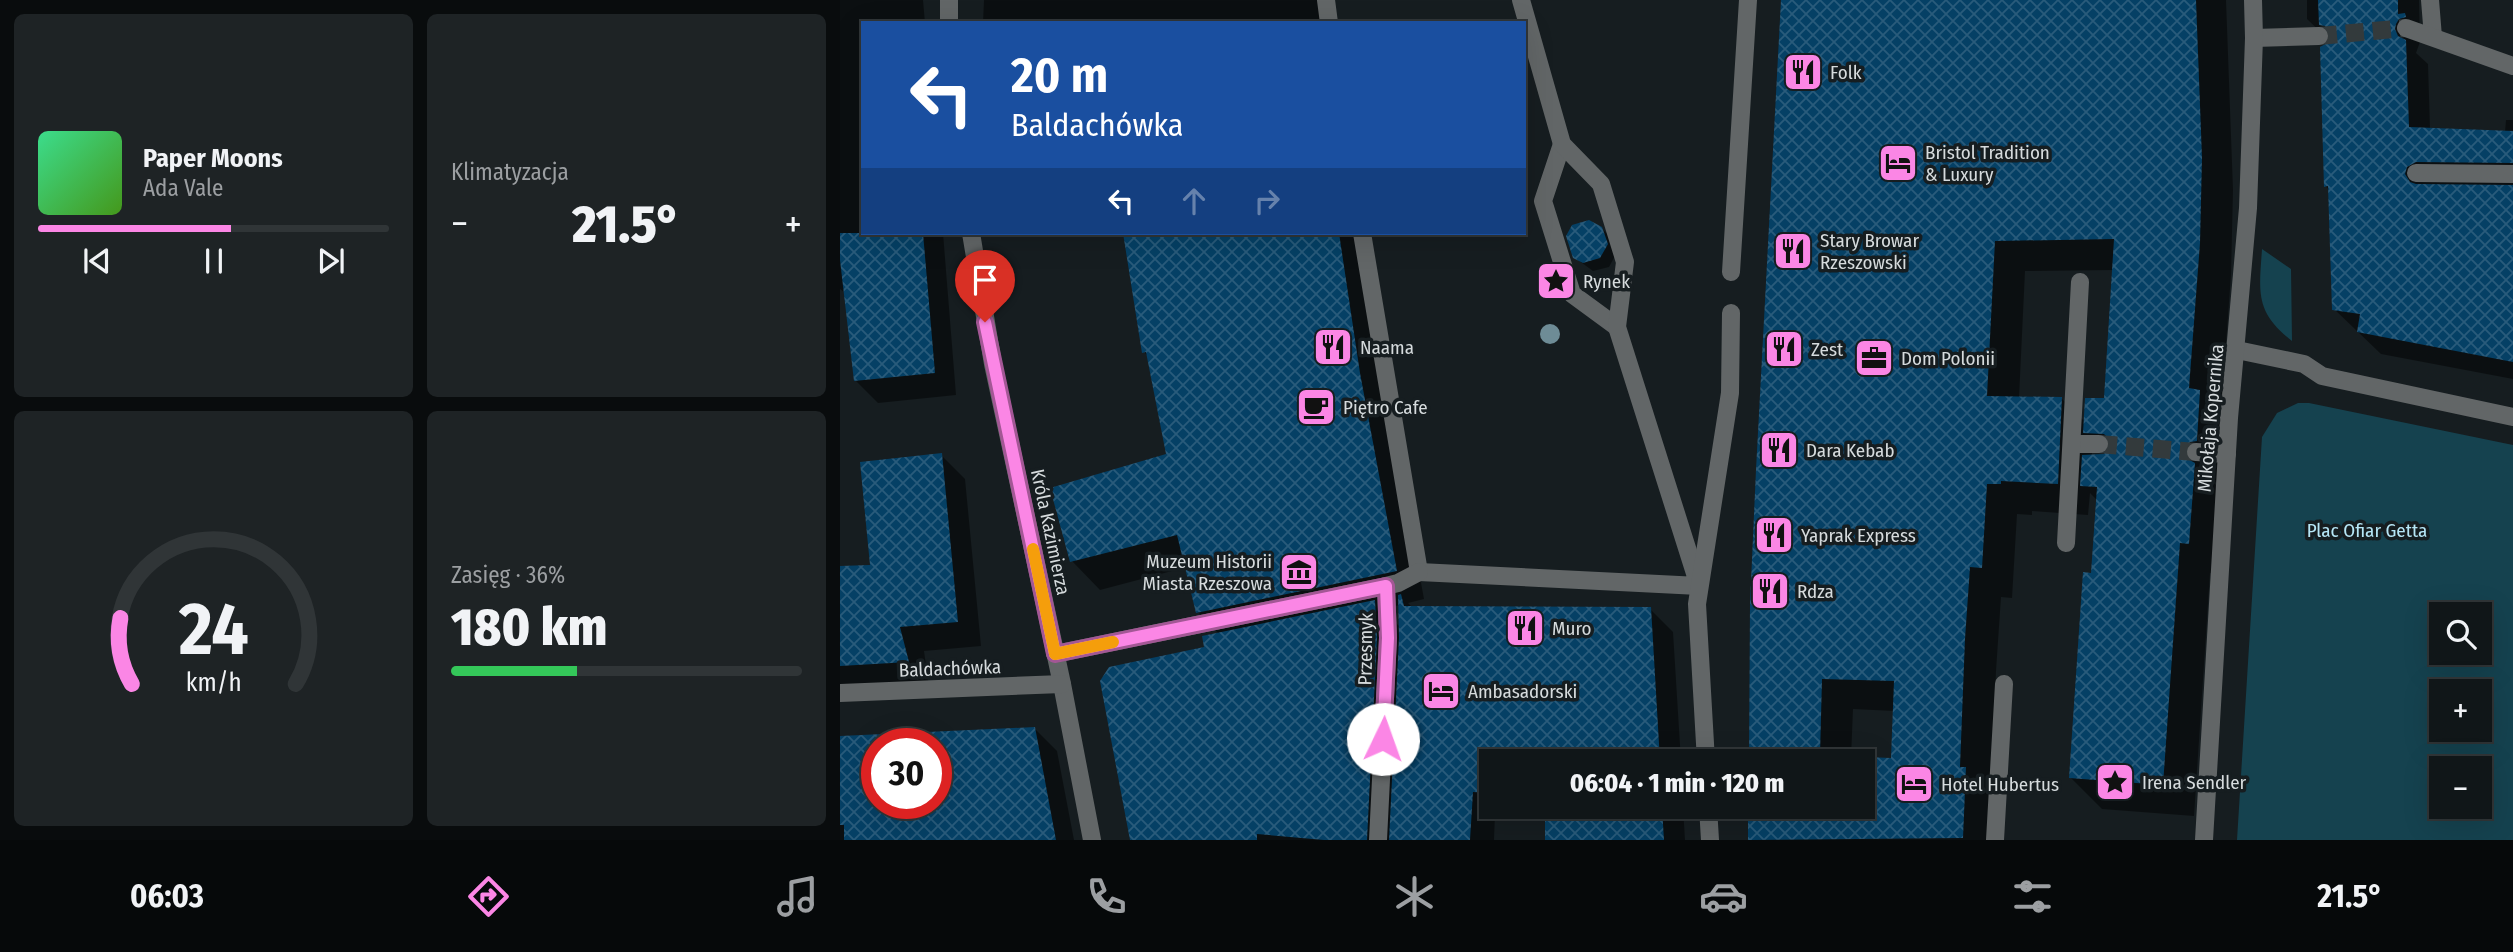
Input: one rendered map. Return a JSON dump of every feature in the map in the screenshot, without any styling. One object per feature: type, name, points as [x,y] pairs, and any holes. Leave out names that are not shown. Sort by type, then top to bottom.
[{"type":"street","points":[[948,0],[949,21]]},
{"type":"street","points":[[1326,0],[1329,21]]},
{"type":"street","points":[[1521,0],[1562,144],[1601,184],[1625,262],[1617,327],[1698,595]]},
{"type":"street","points":[[1731,272],[1748,0]]},
{"type":"street","name":"Mikołaja Kopernika","points":[[2204,840],[2227,454],[2249,208],[2253,0]]},
{"type":"street","points":[[2430,0],[2433,37]]},
{"type":"street","points":[[2406,28],[2513,66]]},
{"type":"street","points":[[2254,38],[2319,36]]},
{"type":"street","points":[[1562,144],[1544,201],[1572,293],[1617,327]]},
{"type":"street","points":[[2416,173],[2513,174]]},
{"type":"street","name":"Króla Kazimierza","points":[[971,235],[993,363],[1062,684],[1092,840]]},
{"type":"street","points":[[1362,235],[1419,572]]},
{"type":"street","points":[[2066,543],[2080,282]]},
{"type":"street","points":[[1705,749],[1698,595],[1730,393],[1731,313]]},
{"type":"street","points":[[2237,350],[2304,364],[2322,376],[2513,417]]},
{"type":"street","points":[[2072,443],[2099,444]]},
{"type":"street","points":[[2196,452],[2227,454]]},
{"type":"street","points":[[1055,654],[1392,584],[1419,572],[1698,595]]},
{"type":"street","name":"Przesmyk","points":[[1378,840],[1392,584]]},
{"type":"street","name":"Baldachówka","points":[[840,693],[1062,684]]},
{"type":"street","points":[[1995,840],[2004,684]]},
{"type":"street","points":[[1709,819],[1710,840]]},
{"type":"green space","points":[[2262,249],[2291,269],[2292,341],[2271,321],[2265,311],[2260,290]]},
{"type":"green space","name":"Plac Ofiar Getta","points":[[2298,403],[2309,403],[2513,445],[2513,840],[2237,840],[2262,437],[2277,413]]},
{"type":"building","points":[[1781,0],[2196,0],[2202,158],[2200,243],[2189,388],[2200,390],[2197,441],[2190,442],[2185,451],[2186,458],[2195,463],[2189,544],[2180,543],[2163,785],[2069,778],[2083,572],[2091,573],[2097,487],[2080,486],[2082,455],[2104,454],[2110,445],[2104,434],[2083,433],[2085,398],[2104,398],[2114,239],[1995,241],[1987,396],[2062,397],[2058,484],[2001,481],[2001,484],[1987,484],[1982,568],[1970,567],[1965,639],[1960,767],[1966,767],[1963,838],[1748,840],[1748,819],[1875,819],[1875,757],[1891,758],[1894,681],[1822,679],[1820,749],[1749,749],[1750,604]]},
{"type":"building","points":[[2318,0],[2398,0],[2398,14],[2405,13],[2406,17],[2399,19],[2395,29],[2398,36],[2406,40],[2409,127],[2513,131],[2513,163],[2416,162],[2407,167],[2405,174],[2410,182],[2416,184],[2513,185],[2513,362],[2357,332],[2360,314],[2332,310],[2328,186],[2324,187],[2320,47],[2329,42],[2330,35],[2325,26],[2319,25]]},
{"type":"building","points":[[1589,220],[1602,227],[1608,244],[1600,258],[1583,263],[1573,258],[1566,236],[1572,225]]},
{"type":"building","points":[[840,233],[923,235],[935,373],[854,381],[840,260]]},
{"type":"building","points":[[1123,235],[1339,235],[1360,373],[1397,571],[1196,613],[1177,535],[1070,562],[1050,488],[1166,454],[1146,352],[1142,353]]},
{"type":"building","points":[[942,453],[958,622],[900,627],[909,662],[840,666],[840,566],[870,565],[860,462]]},
{"type":"building","points":[[1401,594],[1404,606],[1651,607],[1659,749],[1479,749],[1479,792],[1473,792],[1470,840],[1389,840],[1399,638],[1398,595]]},
{"type":"building","points":[[1375,600],[1377,638],[1367,840],[1324,840],[1257,834],[1257,840],[1130,840],[1100,681],[1109,667],[1204,647],[1202,636]]},
{"type":"building","points":[[1035,727],[1056,840],[844,840],[844,825],[840,825],[840,736],[861,735],[861,819],[952,819],[952,731]]},
{"type":"building","points":[[1545,819],[1663,819],[1664,840],[1545,840]]},
{"type":"tunnel","points":[[2319,36],[2406,28]]},
{"type":"tunnel","points":[[2099,444],[2196,452]]},
{"type":"slow traffic","points":[[1033,549],[1055,654],[1113,642]]},
{"type":"place","name":"Folk","points":[[1803,72]]},
{"type":"place","name":"Bristol Tradition & Luxury","points":[[1898,163]]},
{"type":"place","name":"Stary Browar Rzeszowski","points":[[1793,251]]},
{"type":"place","name":"Rynek","points":[[1556,281]]},
{"type":"place","name":"Naama","points":[[1333,347]]},
{"type":"place","name":"Zest","points":[[1784,349]]},
{"type":"place","name":"Dom Polonii","points":[[1874,358]]},
{"type":"place","name":"Piętro Cafe","points":[[1316,407]]},
{"type":"place","name":"Dara Kebab","points":[[1779,450]]},
{"type":"place","name":"Yaprak Express","points":[[1774,535]]},
{"type":"place","name":"Muzeum Historii Miasta Rzeszowa","points":[[1299,572]]},
{"type":"place","name":"Rdza","points":[[1770,591]]},
{"type":"place","name":"Muro","points":[[1525,628]]},
{"type":"place","name":"Ambasadorski","points":[[1441,691]]},
{"type":"place","name":"Irena Sendler","points":[[2115,782]]},
{"type":"place","name":"Hotel Hubertus","points":[[1914,784]]},
{"type":"route","points":[[985,322],[1055,654],[1386,586],[1388,638],[1383,739]]}]
